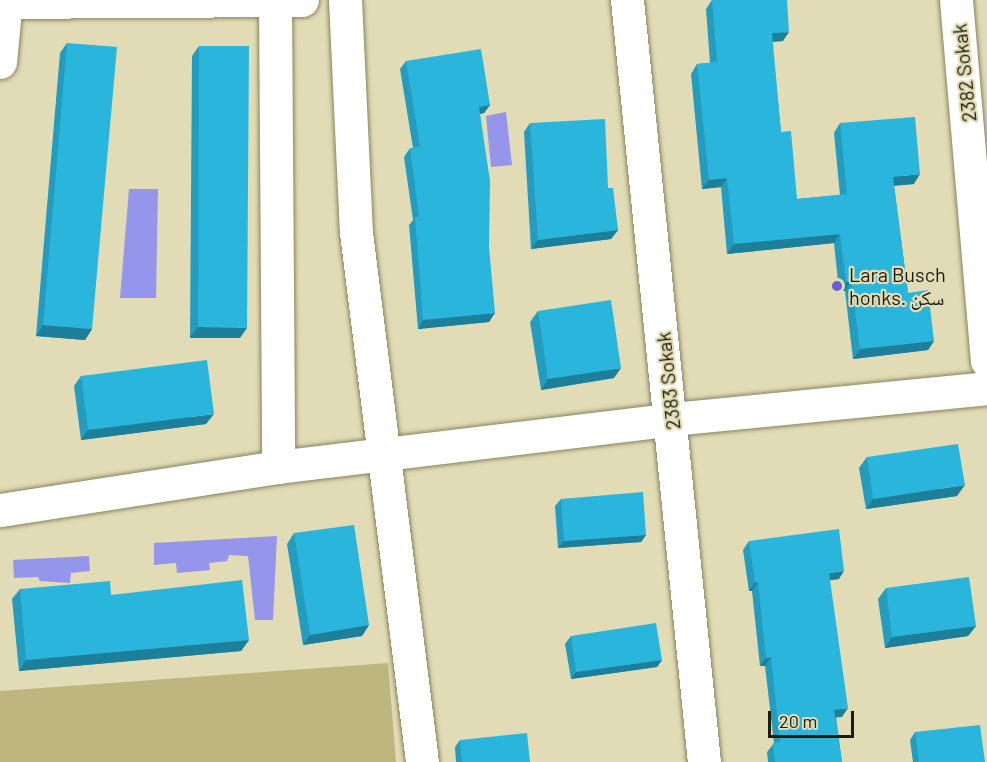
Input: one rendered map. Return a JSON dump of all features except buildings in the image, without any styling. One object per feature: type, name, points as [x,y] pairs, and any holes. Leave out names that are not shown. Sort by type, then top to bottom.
[{"type":"street","points":[[0,62],[4,2],[288,0],[278,467]]},
{"type":"street","points":[[345,0],[356,232],[422,762]]},
{"type":"street","name":"2383 Sokak","points":[[627,0],[672,419],[704,762]]},
{"type":"street","name":"2382 Sokak","points":[[956,0],[977,96],[987,361]]},
{"type":"street","points":[[0,510],[278,467],[672,419],[987,388]]},
{"type":"shaded area","points":[[388,663],[396,762],[0,762],[0,691]]},
{"type":"water","points":[[506,112],[512,165],[491,167],[486,116]]},
{"type":"water","points":[[129,189],[158,189],[156,298],[120,298]]},
{"type":"water","points":[[277,536],[273,620],[255,620],[248,556],[229,555],[227,561],[209,563],[210,570],[177,573],[176,563],[154,565],[154,543]]},
{"type":"water","points":[[89,556],[90,571],[71,573],[70,583],[40,581],[38,577],[14,578],[13,560]]},
{"type":"place","name":"Lara Busch honks. سكن","points":[[837,286]]}]
